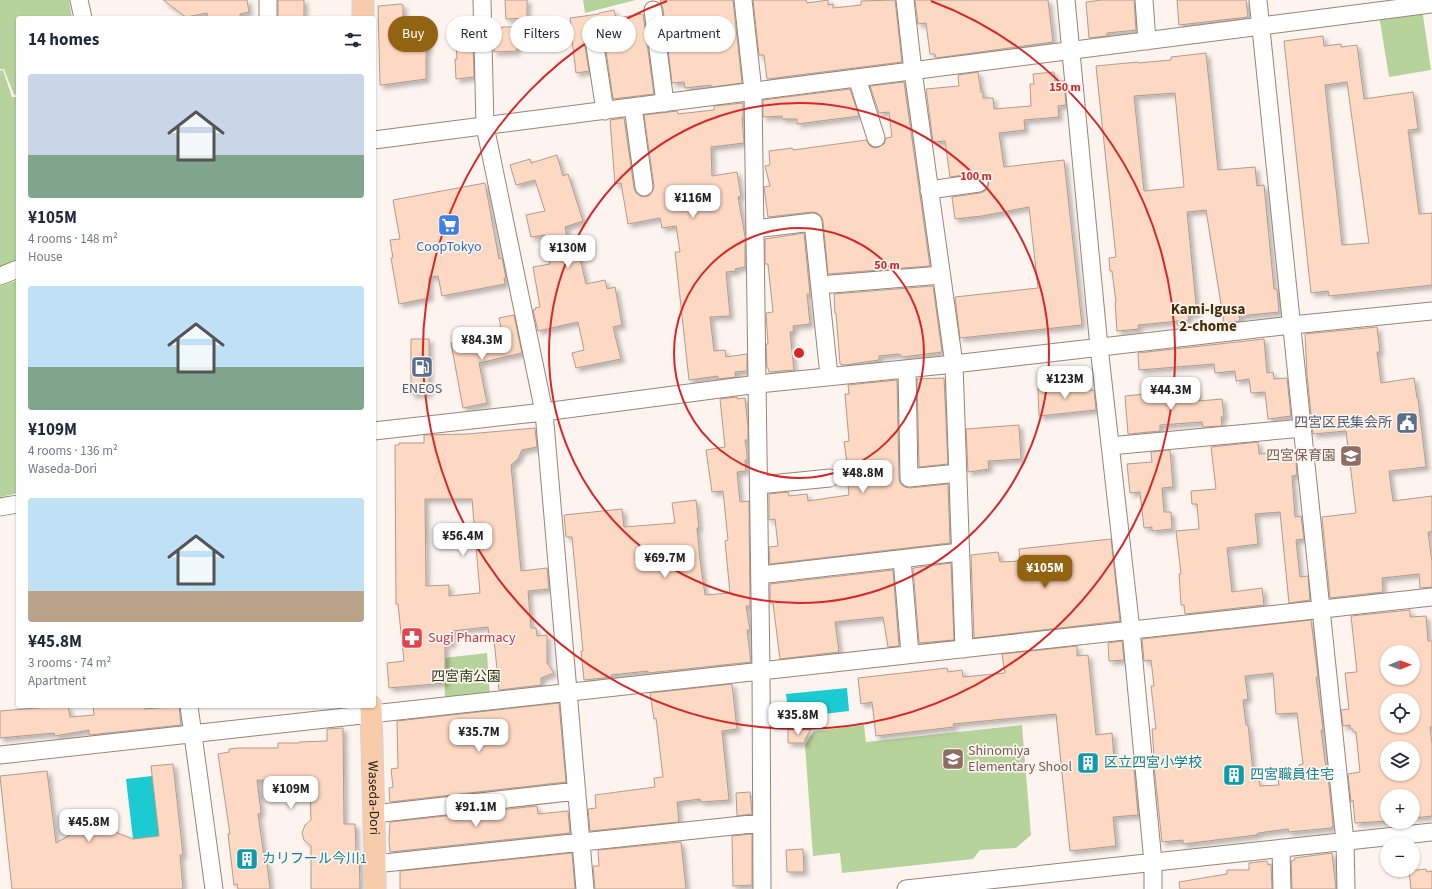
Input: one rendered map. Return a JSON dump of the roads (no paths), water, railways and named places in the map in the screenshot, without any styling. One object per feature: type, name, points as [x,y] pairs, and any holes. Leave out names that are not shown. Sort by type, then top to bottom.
[{"type":"main road","points":[[363,0],[363,16]]},
{"type":"main road","name":"Waseda-Dori","points":[[371,710],[375,864],[374,889]]},
{"type":"street","points":[[79,0],[83,16]]},
{"type":"street","points":[[268,0],[268,16]]},
{"type":"street","points":[[482,0],[485,126],[544,412],[585,889]]},
{"type":"street","points":[[743,0],[753,91],[758,384],[762,889]]},
{"type":"street","points":[[905,0],[929,190],[954,364],[964,649]]},
{"type":"street","points":[[1066,0],[1099,347],[1131,630],[1153,862],[1153,889]]},
{"type":"street","points":[[1144,0],[1147,41]]},
{"type":"street","points":[[1258,0],[1345,841],[1346,889]]},
{"type":"street","points":[[376,140],[1261,26],[1343,8],[1432,4]]},
{"type":"street","points":[[653,10],[665,103]]},
{"type":"street","points":[[596,52],[605,111]]},
{"type":"street","points":[[857,78],[876,138]]},
{"type":"street","points":[[633,107],[644,187]]},
{"type":"street","points":[[929,190],[979,183]]},
{"type":"street","points":[[755,228],[813,222],[829,376]]},
{"type":"street","points":[[0,276],[16,270]]},
{"type":"street","points":[[820,285],[941,275]]},
{"type":"street","points":[[376,431],[544,412],[758,384],[954,364],[1292,324],[1432,311]]},
{"type":"street","points":[[907,369],[909,478],[958,473]]},
{"type":"street","points":[[1110,446],[1302,428]]},
{"type":"street","points":[[759,485],[830,478]]},
{"type":"street","points":[[0,507],[16,504]]},
{"type":"street","points":[[760,575],[960,552]]},
{"type":"street","points":[[902,559],[910,654]]},
{"type":"street","points":[[0,756],[193,735],[371,710],[569,693],[1432,597]]},
{"type":"street","points":[[189,708],[214,889]]},
{"type":"street","points":[[374,814],[577,791]]},
{"type":"street","points":[[375,864],[761,822]]},
{"type":"street","points":[[906,889],[970,885],[1153,862],[1432,832]]},
{"type":"street","points":[[1282,848],[1282,889]]},
{"type":"water","points":[[847,688],[849,711],[789,718],[786,694]]},
{"type":"water","points":[[152,776],[159,836],[133,839],[126,779]]},
{"type":"place","name":"CoopTokyo","points":[[449,225]]},
{"type":"place","name":"ENEOS","points":[[422,367]]},
{"type":"place","name":"四宮区民集会所","points":[[1407,423]]},
{"type":"place","name":"四宮保育園","points":[[1351,456]]},
{"type":"place","name":"Sugi Pharmacy","points":[[412,638]]},
{"type":"place","name":"Shinomiya Elementary Shool","points":[[953,759]]},
{"type":"place","name":"区立四宮小学校","points":[[1088,763]]},
{"type":"place","name":"四宮職員住宅","points":[[1234,775]]},
{"type":"place","name":"カリフール今川1","points":[[247,859]]},
{"type":"district","name":"Kami-Igusa 2-chome","points":[[1208,318]]},
{"type":"park label","name":"四宮南公園","points":[[466,677]]}]
